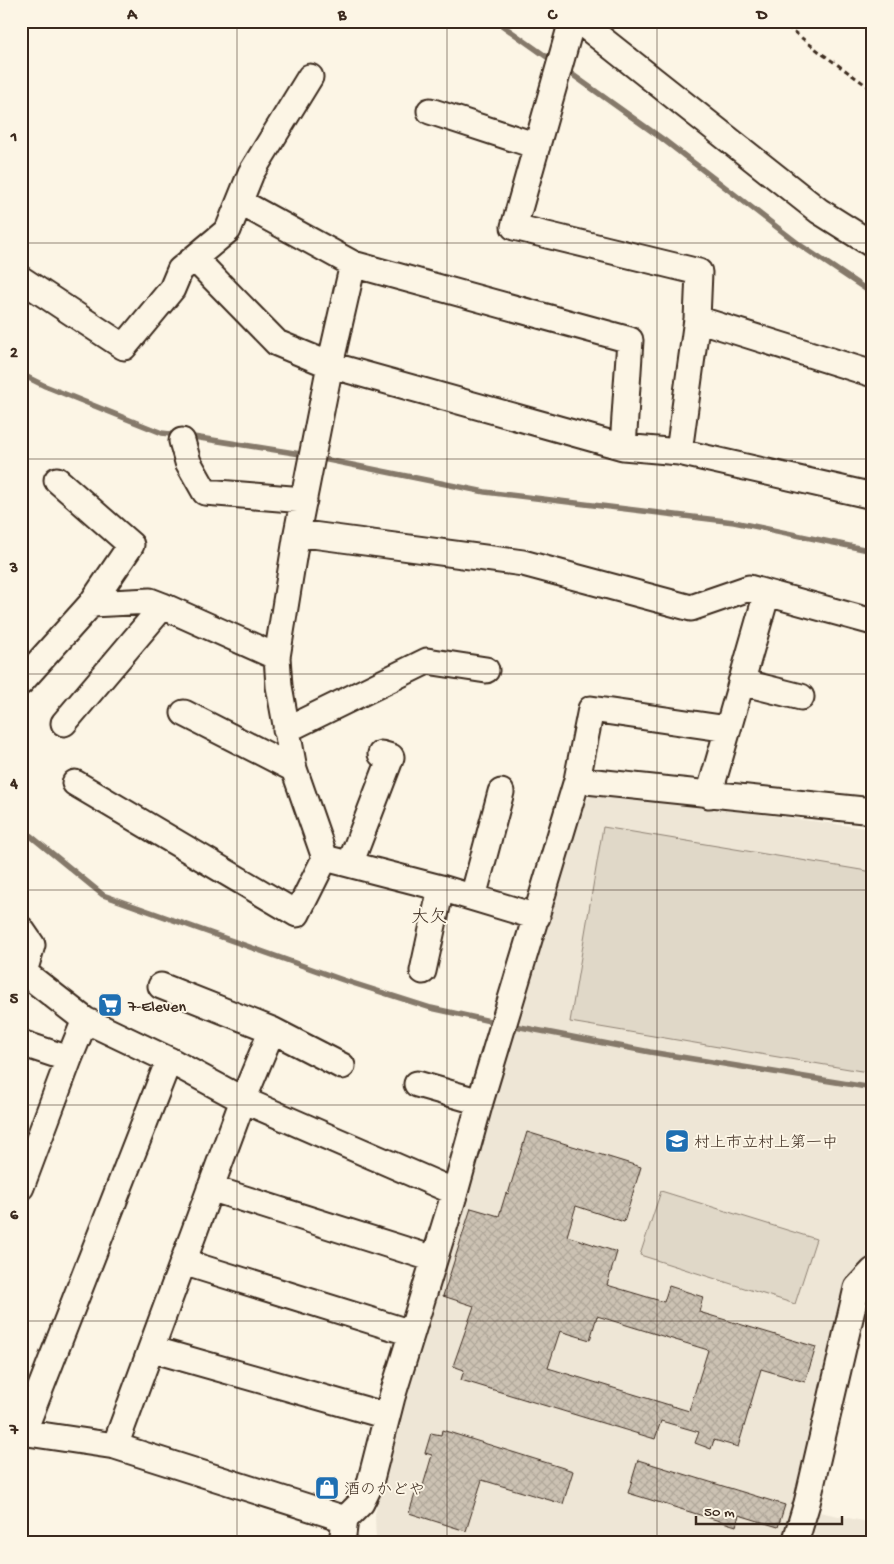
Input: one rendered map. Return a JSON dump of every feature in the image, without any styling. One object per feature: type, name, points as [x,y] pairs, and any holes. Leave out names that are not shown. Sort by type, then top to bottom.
[{"type":"street","points":[[572,21],[514,227],[699,272],[696,319],[679,452]]},
{"type":"street","points":[[579,21],[819,211],[873,245]]},
{"type":"street","points":[[21,279],[124,347],[172,289],[180,270],[228,230],[251,173],[310,77]]},
{"type":"street","points":[[430,111],[537,146]]},
{"type":"street","points":[[240,202],[353,264],[630,340],[623,447]]},
{"type":"street","points":[[195,259],[278,343],[330,365],[623,447],[679,452],[873,496]]},
{"type":"street","points":[[75,783],[297,914],[325,858],[294,770],[278,686],[277,657],[297,533],[330,365],[353,264]]},
{"type":"street","points":[[696,319],[873,374]]},
{"type":"street","points":[[182,441],[188,462],[205,492],[304,500]]},
{"type":"street","points":[[21,682],[91,604],[131,545],[57,480]]},
{"type":"street","points":[[297,533],[523,563],[692,608],[749,588],[873,622]]},
{"type":"street","points":[[709,795],[767,593]]},
{"type":"street","points":[[91,604],[150,601],[277,657]]},
{"type":"street","points":[[64,723],[163,606]]},
{"type":"street","points":[[286,730],[427,661],[486,670]]},
{"type":"street","points":[[741,682],[801,697]]},
{"type":"street","points":[[169,1060],[22,1432],[115,1446],[343,1531],[369,1487],[411,1333],[578,780],[591,709],[728,729]]},
{"type":"street","points":[[184,713],[294,770]]},
{"type":"street","points":[[350,864],[391,758],[381,754]]},
{"type":"street","points":[[578,780],[873,811]]},
{"type":"street","points":[[474,897],[501,792]]},
{"type":"street","points":[[325,858],[474,897],[537,916]]},
{"type":"street","points":[[423,971],[440,888]]},
{"type":"street","points":[[21,929],[32,945],[23,971],[85,1020],[169,1060],[243,1100],[455,1192]]},
{"type":"street","points":[[161,986],[272,1030],[342,1066]]},
{"type":"street","points":[[21,1186],[85,1020]]},
{"type":"street","points":[[115,1446],[243,1100],[272,1030]]},
{"type":"street","points":[[21,1043],[69,1059]]},
{"type":"street","points":[[417,1084],[480,1102]]},
{"type":"street","points":[[210,1188],[434,1259]]},
{"type":"street","points":[[183,1262],[411,1333]]},
{"type":"street","points":[[795,1543],[807,1504],[857,1288],[873,1271]]},
{"type":"street","points":[[151,1349],[387,1416]]},
{"type":"path","points":[[780,21],[873,90]]},
{"type":"shaded area","name":"村上市立村上第一中","points":[[593,792],[873,829],[873,1256],[867,1269],[843,1291],[783,1543],[376,1543],[375,1514],[406,1390],[580,809]]},
{"type":"shaded area","points":[[603,827],[873,872],[873,1073],[570,1022]]},
{"type":"shaded area","points":[[661,1191],[816,1239],[795,1304],[640,1255]]},
{"type":"shaded area","points":[[819,1512],[873,1523],[873,1543],[812,1543]]},
{"type":"building","points":[[527,1132],[641,1167],[624,1222],[576,1206],[567,1236],[617,1252],[607,1285],[664,1302],[669,1286],[703,1297],[699,1312],[816,1347],[805,1382],[761,1369],[738,1447],[714,1440],[711,1449],[695,1443],[699,1432],[661,1421],[655,1439],[461,1380],[464,1370],[453,1366],[474,1306],[443,1296],[471,1208],[499,1216],[506,1193],[508,1194]],"holes":[[[597,1316],[708,1350],[689,1411],[548,1368],[560,1331],[590,1340]]]},
{"type":"building","points":[[442,1430],[573,1471],[563,1504],[482,1480],[466,1531],[409,1513],[415,1494],[420,1496],[432,1455],[425,1453],[431,1433],[441,1435]]},
{"type":"building","points":[[638,1460],[785,1505],[778,1527],[739,1515],[736,1526],[628,1493]]},
{"type":"waterway","points":[[496,21],[554,62]]},
{"type":"waterway","points":[[566,70],[664,140],[800,245],[873,294]]},
{"type":"waterway","points":[[21,374],[45,386],[162,433],[178,435]]},
{"type":"waterway","points":[[187,436],[307,455]]},
{"type":"waterway","points":[[318,458],[485,492],[734,522],[873,551]]},
{"type":"waterway","points":[[21,828],[103,895],[343,980],[431,1008],[499,1023]]},
{"type":"waterway","points":[[510,1025],[650,1052],[873,1088]]},
{"type":"place","name":"7-Eleven","points":[[110,1005]]},
{"type":"place","name":"村上市立村上第一中","points":[[677,1141]]},
{"type":"place","name":"酒のかどや","points":[[327,1488]]},
{"type":"district","name":"大欠","points":[[429,916]]}]
